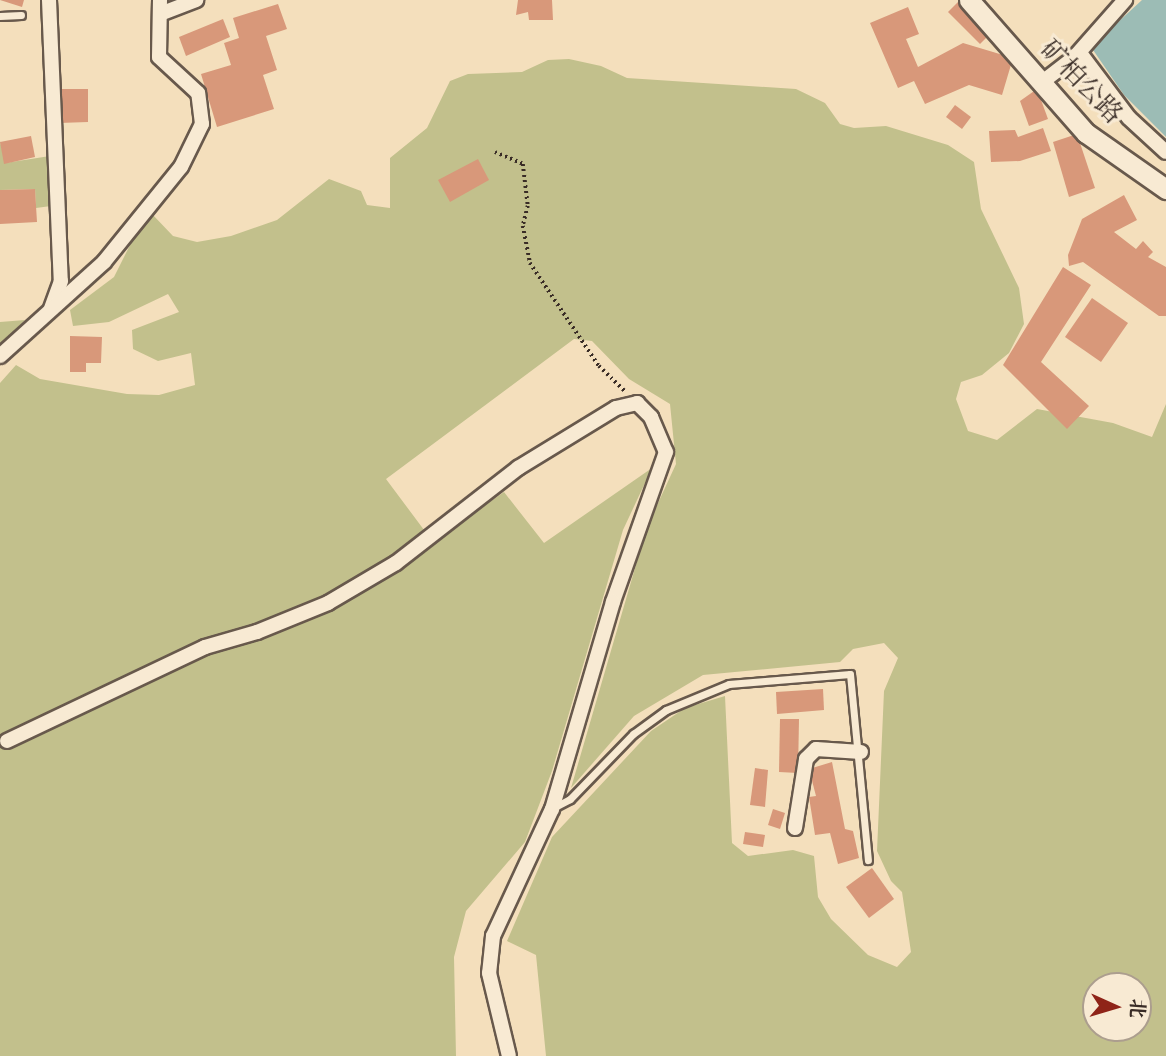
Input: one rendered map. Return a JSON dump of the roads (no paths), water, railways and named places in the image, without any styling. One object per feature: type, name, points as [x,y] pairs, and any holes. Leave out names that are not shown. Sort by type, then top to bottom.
[{"type":"street","points":[[48,0],[61,281],[50,310]]},
{"type":"street","points":[[0,356],[104,262],[181,167],[202,124],[198,93],[159,57],[160,7],[196,0]]},
{"type":"street","name":"矿柏公路","points":[[969,0],[1086,133],[1166,189]]},
{"type":"street","points":[[1041,83],[1080,53],[1125,0]]},
{"type":"street","points":[[1080,53],[1129,118],[1166,152]]},
{"type":"street","points":[[7,741],[205,647],[257,632],[328,603],[396,563],[518,468],[616,408],[637,402],[651,417],[666,452],[613,602],[552,809],[493,936],[489,973],[509,1056]]},
{"type":"street","points":[[796,828],[806,759],[816,750],[861,752]]},
{"type":"lane","points":[[0,16],[21,15]]},
{"type":"lane","points":[[552,809],[570,799],[633,734],[666,710],[729,684],[850,674],[861,752],[868,860]]},
{"type":"water","points":[[1142,0],[1166,0],[1166,137],[1124,95],[1091,47]]}]
